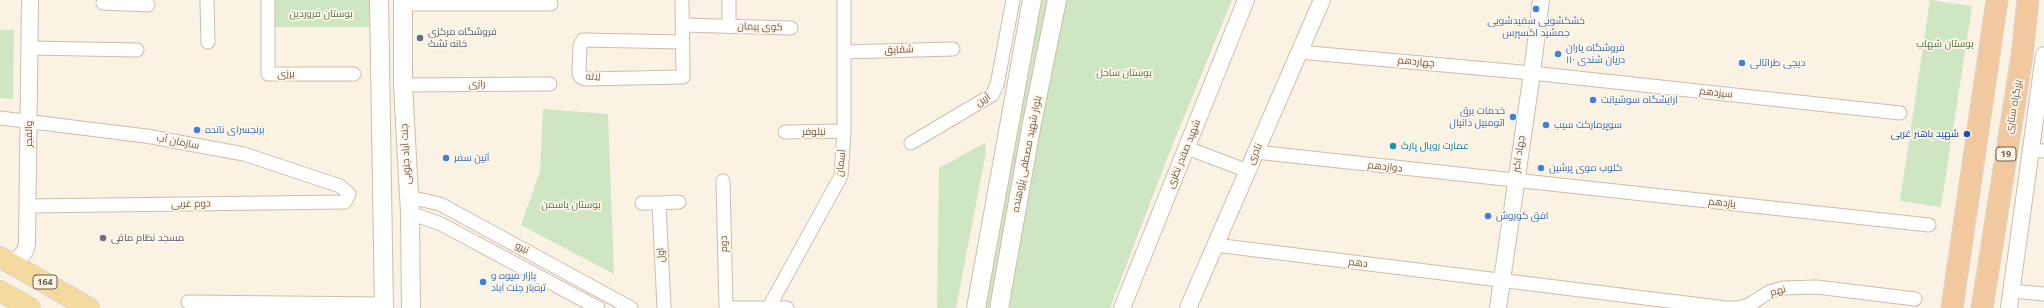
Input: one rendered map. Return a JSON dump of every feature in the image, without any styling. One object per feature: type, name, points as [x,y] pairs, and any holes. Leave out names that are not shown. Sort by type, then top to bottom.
[{"type":"highway","points":[[1952,308],[1997,0]]},
{"type":"highway","name":"بزرگراه ستاری","points":[[1982,308],[2022,56],[2028,0]]},
{"type":"main road","points":[[379,0],[384,306]]},
{"type":"main road","points":[[976,308],[1032,0]]},
{"type":"main road","name":"بلوار شهید مصطفی پژوهنده","points":[[999,308],[1032,123],[1057,0]]},
{"type":"main road","name":"جنت آباد جنوبی","points":[[403,2],[403,85],[409,205],[411,308]]},
{"type":"main road","name":"164","points":[[7,260],[89,308]]},
{"type":"main road","points":[[0,291],[30,308]]},
{"type":"street","name":"والفجر","points":[[7,260],[25,251],[27,244],[30,0]]},
{"type":"street","points":[[207,0],[208,42]]},
{"type":"street","name":"برزی","points":[[268,0],[268,74],[354,74]]},
{"type":"street","name":"لاله","points":[[682,0],[683,77],[585,79],[579,74],[580,46],[583,40],[682,42]]},
{"type":"street","name":"کوی پیمان","points":[[729,0],[729,27]]},
{"type":"street","name":"آسمان","points":[[769,307],[838,182],[842,169],[844,131],[844,0]]},
{"type":"street","name":"آرین","points":[[911,143],[992,95],[997,85],[1014,0]]},
{"type":"street","name":"شهید صفدر نظری","points":[[1122,308],[1246,0]]},
{"type":"street","name":"نادری","points":[[1188,308],[1322,0]]},
{"type":"street","name":"جهاد اکبر","points":[[1498,308],[1541,0]]},
{"type":"street","points":[[103,3],[122,2],[148,5]]},
{"type":"street","points":[[403,2],[551,4]]},
{"type":"street","name":"کوی پیمان","points":[[683,25],[791,28]]},
{"type":"street","points":[[30,48],[137,50]]},
{"type":"street","name":"شقایق","points":[[844,52],[954,49]]},
{"type":"street","name":"چهاردهم","points":[[1300,52],[1532,73]]},
{"type":"street","points":[[2009,308],[2038,151],[2044,55]]},
{"type":"street","name":"سیزدهم","points":[[1532,73],[1900,113]]},
{"type":"street","name":"رازی","points":[[403,85],[550,84]]},
{"type":"street","name":"سازمان آب","points":[[0,118],[29,120],[146,136],[244,154],[340,186],[349,194]]},
{"type":"street","name":"نیلوفر","points":[[785,132],[844,131]]},
{"type":"street","points":[[1195,151],[1248,171]]},
{"type":"street","name":"دوازدهم","points":[[1256,152],[1515,181]]},
{"type":"street","name":"دوم","points":[[723,181],[726,308]]},
{"type":"street","name":"یازدهم","points":[[1515,181],[1929,225]]},
{"type":"street","name":"دوم غربی","points":[[28,206],[345,202],[349,194]]},
{"type":"street","points":[[642,203],[679,202]]},
{"type":"street","name":"اول","points":[[659,203],[664,308]]},
{"type":"street","name":"نیرو","points":[[409,205],[440,204],[631,308]]},
{"type":"street","name":"نیرو","points":[[409,205],[441,224],[598,308]]},
{"type":"street","name":"دهم","points":[[1215,245],[1502,281]]},
{"type":"street","points":[[538,276],[545,261]]},
{"type":"street","name":"نهم","points":[[1502,281],[1726,308],[1739,308],[1749,305],[1769,292],[1783,288],[1817,287],[1916,299]]},
{"type":"street","points":[[2012,291],[2044,294]]},
{"type":"street","points":[[188,302],[384,306]]},
{"type":"street","points":[[734,308],[787,308]]},
{"type":"green space","name":"بوستان فروردین","points":[[273,0],[369,0],[369,27],[273,27]]},
{"type":"green space","points":[[1041,0],[1051,0],[993,308],[983,308]]},
{"type":"green space","name":"بوستان ساحل","points":[[1067,0],[1232,0],[1168,156],[1110,308],[1005,308],[1055,49]]},
{"type":"green space","name":"بوستان شهاب","points":[[1930,0],[1972,6],[1941,207],[1900,201]]},
{"type":"green space","points":[[0,30],[14,30],[13,99],[0,98]]},
{"type":"green space","name":"بوستان یاسمن","points":[[543,109],[608,114],[614,274],[521,225],[540,172]]},
{"type":"green space","points":[[985,143],[986,152],[956,308],[937,308],[939,168]]},
{"type":"place","name":"خشکشویی سفیدشویی جمشید اکسپرس","points":[[1536,9]]},
{"type":"place","name":"فروشگاه مرکزی خانه تشک","points":[[420,38]]},
{"type":"place","name":"فروشگاه یاران دریان شندی ۱۱۰","points":[[1558,54]]},
{"type":"place","name":"دیجی طراتالی","points":[[1742,63]]},
{"type":"place","name":"آرایشگاه سوشیانت","points":[[1593,100]]},
{"type":"place","name":"خدمات برق اتومبیل دانیال","points":[[1513,117]]},
{"type":"place","name":"سوپرمارکت سیب","points":[[1546,125]]},
{"type":"place","name":"برنجسرای نانده","points":[[197,130]]},
{"type":"place","name":"شهید باهنر غربی","points":[[1967,134]]},
{"type":"place","name":"عمارت رویال پارک","points":[[1393,146]]},
{"type":"place","name":"آتین سفر","points":[[446,158]]},
{"type":"place","name":"کلوب موی پرشین","points":[[1541,168]]},
{"type":"place","name":"افق کوروش","points":[[1488,216]]},
{"type":"place","name":"مسجد نظام مافی","points":[[103,238]]},
{"type":"place","name":"بازار میوه و تره‌بار جنت آباد","points":[[483,282]]}]
